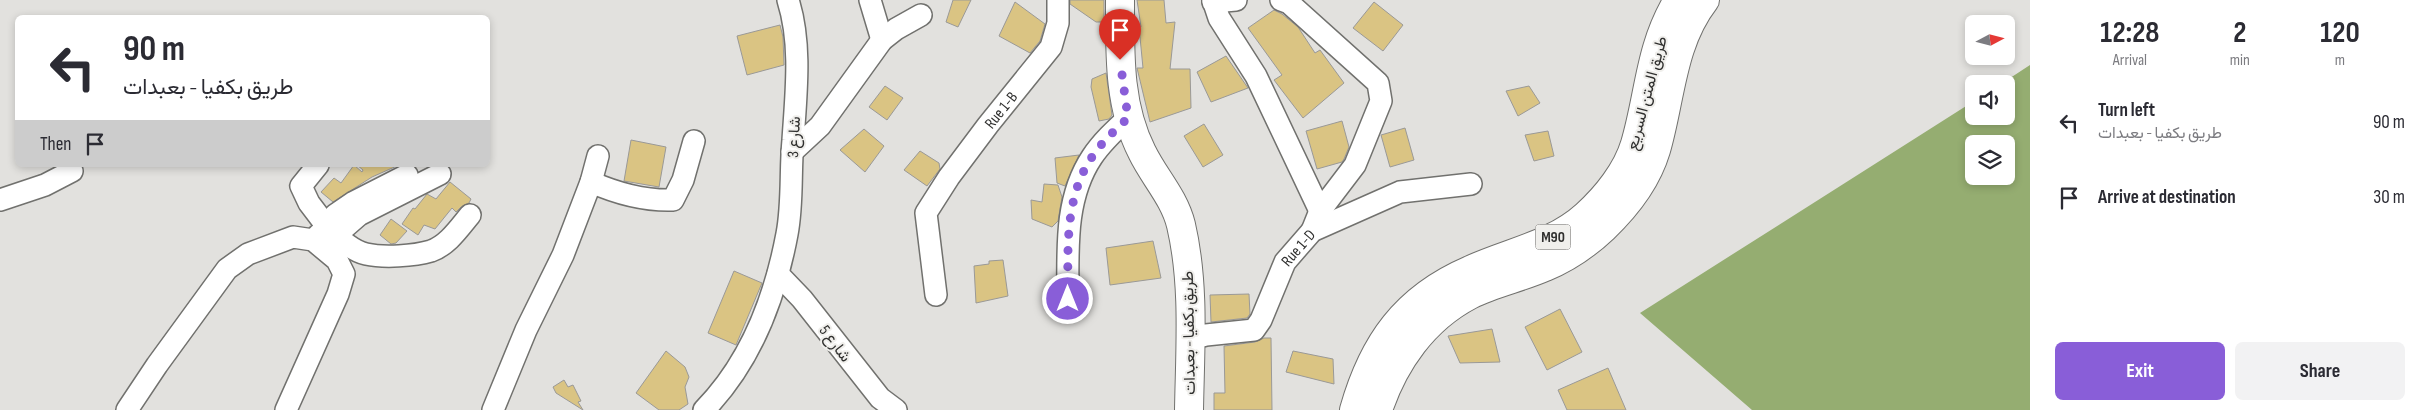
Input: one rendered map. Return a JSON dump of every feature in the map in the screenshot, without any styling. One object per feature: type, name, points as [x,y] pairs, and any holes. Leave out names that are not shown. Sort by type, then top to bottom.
[{"type":"main road","name":"طريق بكفيا - بعبدات","points":[[1120,0],[1121,67],[1128,118],[1142,153],[1166,190],[1181,224],[1189,274],[1189,410]]},
{"type":"main road","name":"طريق المتن السريع","points":[[1354,410],[1370,362],[1381,341],[1406,311],[1438,287],[1470,270],[1511,256],[1563,233],[1600,203],[1621,173],[1634,145],[1652,60],[1667,18],[1678,0]]},
{"type":"main road","name":"طريق المتن السريع","points":[[1378,410],[1387,383],[1404,354],[1425,328],[1446,310],[1470,295],[1545,267],[1578,250],[1625,206],[1643,179],[1656,150],[1675,64],[1691,22],[1705,0]]},
{"type":"street","name":"شارع 3","points":[[704,410],[732,378],[744,357],[765,312],[778,274],[787,233],[792,184],[796,49],[788,0]]},
{"type":"street","points":[[870,0],[882,40]]},
{"type":"street","name":"Rue 1-B","points":[[936,295],[926,213],[949,176],[1051,47],[1058,23],[1058,0]]},
{"type":"street","points":[[1236,0],[1213,1],[1219,18],[1256,76],[1320,211]]},
{"type":"street","points":[[1280,0],[1289,3],[1378,83],[1381,90],[1382,101],[1354,165],[1320,211],[1312,231]]},
{"type":"street","points":[[792,152],[820,126],[859,69],[882,40],[896,28],[921,15]]},
{"type":"street","points":[[1068,299],[1068,237],[1073,199],[1091,157],[1128,118]]},
{"type":"street","points":[[591,182],[611,191],[661,200],[673,200],[683,180],[694,141]]},
{"type":"street","points":[[493,410],[526,330],[563,255],[591,182],[598,156]]},
{"type":"street","points":[[286,410],[335,302],[344,274],[301,186],[316,167]]},
{"type":"street","points":[[0,200],[45,185],[72,171]]},
{"type":"street","points":[[127,410],[156,365],[227,270],[248,254],[293,237],[326,234],[440,174]]},
{"type":"street","points":[[326,234],[335,215],[348,206],[407,175]]},
{"type":"street","name":"Rue 1-D","points":[[1190,339],[1206,335],[1254,330],[1262,320],[1286,262],[1312,231],[1400,192],[1471,184]]},
{"type":"street","points":[[326,234],[365,254],[410,254],[432,251],[450,238],[470,215]]},
{"type":"street","name":"شارع 5","points":[[778,274],[802,299],[880,398],[896,410]]},
{"type":"green space","points":[[2030,65],[2030,410],[1752,410],[1640,313],[1965,107],[1965,125],[2015,125],[2015,75]]},
{"type":"building","points":[[953,0],[971,0],[958,27],[946,22]]},
{"type":"building","points":[[1070,0],[1104,0],[1104,22],[1096,22],[1070,4]]},
{"type":"building","points":[[1137,0],[1164,0],[1166,23],[1175,22],[1170,69],[1190,69],[1191,108],[1150,122],[1137,68],[1143,68],[1139,27],[1141,27]]},
{"type":"building","points":[[1015,2],[1045,24],[1040,41],[1030,53],[999,36]]},
{"type":"building","points":[[1374,2],[1403,25],[1383,51],[1353,28]]},
{"type":"building","points":[[1274,10],[1298,27],[1315,53],[1320,50],[1344,83],[1303,118],[1274,80],[1282,75],[1248,28]]},
{"type":"building","points":[[780,25],[783,37],[784,65],[747,75],[737,36]]},
{"type":"building","points":[[1226,56],[1248,88],[1211,102],[1197,72]]},
{"type":"building","points":[[1106,73],[1112,115],[1109,119],[1099,121],[1091,87],[1092,79]]},
{"type":"building","points":[[885,86],[903,98],[887,120],[869,107]]},
{"type":"building","points":[[1529,86],[1540,103],[1518,116],[1506,91]]},
{"type":"building","points":[[1342,121],[1349,147],[1344,159],[1342,162],[1317,169],[1306,131]]},
{"type":"building","points":[[1204,124],[1223,155],[1203,167],[1184,136]]},
{"type":"building","points":[[1405,128],[1414,160],[1390,167],[1381,135]]},
{"type":"building","points":[[864,129],[884,146],[865,172],[840,150]]},
{"type":"building","points":[[1548,131],[1554,156],[1534,161],[1525,135]]},
{"type":"building","points":[[631,140],[666,147],[659,187],[624,181]]},
{"type":"building","points":[[920,151],[939,163],[940,169],[927,186],[904,170]]},
{"type":"building","points":[[1079,155],[1065,186],[1057,183],[1055,158]]},
{"type":"building","points":[[353,167],[356,167],[362,172],[363,170],[359,167],[394,167],[372,177],[333,202],[321,192],[334,178],[341,183]]},
{"type":"building","points":[[450,182],[471,199],[469,203],[456,212],[452,208],[435,229],[424,225],[418,235],[402,224],[413,208],[415,209],[427,194],[436,199]]},
{"type":"building","points":[[1044,184],[1058,185],[1062,197],[1058,221],[1052,227],[1032,219],[1031,200],[1042,202]]},
{"type":"building","points":[[391,219],[407,231],[396,243],[391,244],[380,235]]},
{"type":"building","points":[[1153,241],[1161,278],[1110,285],[1106,248]]},
{"type":"building","points":[[1003,260],[1008,296],[976,303],[974,266],[989,264],[989,261]]},
{"type":"building","points":[[734,271],[762,283],[736,345],[708,333]]},
{"type":"building","points":[[1249,294],[1250,314],[1247,318],[1211,322],[1210,295]]},
{"type":"building","points":[[1560,309],[1582,352],[1547,370],[1525,327]]},
{"type":"building","points":[[1492,329],[1500,362],[1460,363],[1448,336]]},
{"type":"building","points":[[1264,338],[1271,338],[1272,410],[1214,410],[1214,393],[1225,393],[1224,346],[1255,342]]},
{"type":"building","points":[[666,351],[685,367],[689,377],[685,387],[688,404],[679,410],[659,410],[636,393]]},
{"type":"building","points":[[1293,351],[1333,359],[1334,384],[1286,372]]},
{"type":"building","points":[[1608,368],[1626,410],[1567,410],[1558,390]]},
{"type":"building","points":[[564,380],[568,387],[573,385],[581,401],[578,402],[583,410],[556,393],[553,387]]},
{"type":"route","points":[[1068,299],[1068,237],[1073,199],[1080,178],[1091,157],[1128,118],[1120,60]]}]
